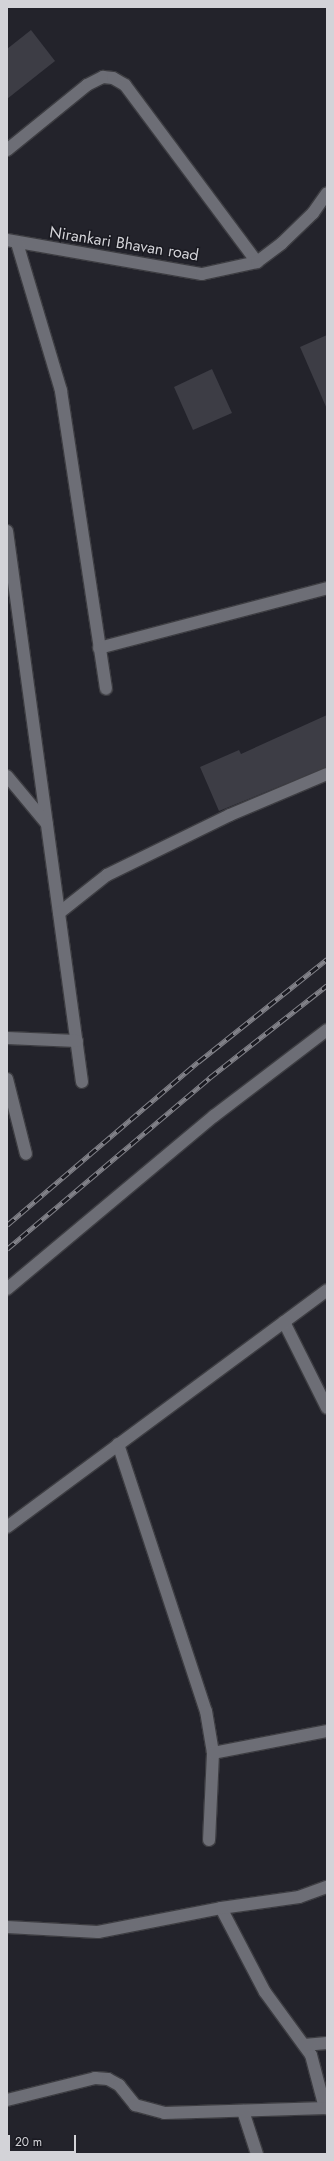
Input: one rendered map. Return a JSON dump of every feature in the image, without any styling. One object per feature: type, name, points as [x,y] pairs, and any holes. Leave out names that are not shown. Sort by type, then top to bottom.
[{"type":"street","points":[[7,150],[87,85],[103,77],[113,78],[125,85],[257,262]]},
{"type":"street","name":"Nirankari Bhavan road","points":[[12,242],[202,274],[257,262],[282,243],[314,213],[327,193]]},
{"type":"street","points":[[12,242],[61,391],[106,690]]},
{"type":"street","points":[[7,531],[82,1082]]},
{"type":"street","points":[[99,648],[327,588]]},
{"type":"street","points":[[59,913],[107,875],[230,815],[327,774]]},
{"type":"street","points":[[7,776],[47,824]]},
{"type":"street","points":[[7,1289],[202,1125],[327,1030]]},
{"type":"street","points":[[7,1038],[77,1041]]},
{"type":"street","points":[[7,1079],[26,1154]]},
{"type":"street","points":[[7,1527],[327,1290]]},
{"type":"street","points":[[284,1322],[327,1408]]},
{"type":"street","points":[[118,1444],[206,1711],[212,1753],[209,1840]]},
{"type":"street","points":[[212,1753],[327,1731]]},
{"type":"street","points":[[7,1928],[98,1932],[221,1908],[300,1897],[327,1886]]},
{"type":"street","points":[[7,2100],[95,2078],[108,2079],[119,2084],[135,2105],[150,2111],[164,2113],[326,2108],[315,2067],[304,2045],[262,1987],[221,1908]]},
{"type":"street","points":[[304,2045],[327,2043]]},
{"type":"street","points":[[243,2111],[258,2154]]},
{"type":"building","points":[[31,30],[55,61],[7,99],[7,49]]},
{"type":"building","points":[[327,335],[327,409],[300,347]]},
{"type":"building","points":[[212,369],[232,413],[193,430],[174,387]]},
{"type":"building","points":[[327,715],[327,767],[219,811],[200,767],[239,750],[241,754]]},
{"type":"railway","points":[[7,1225],[198,1062],[327,959]]},
{"type":"railway","points":[[7,1249],[209,1078],[327,985]]}]
